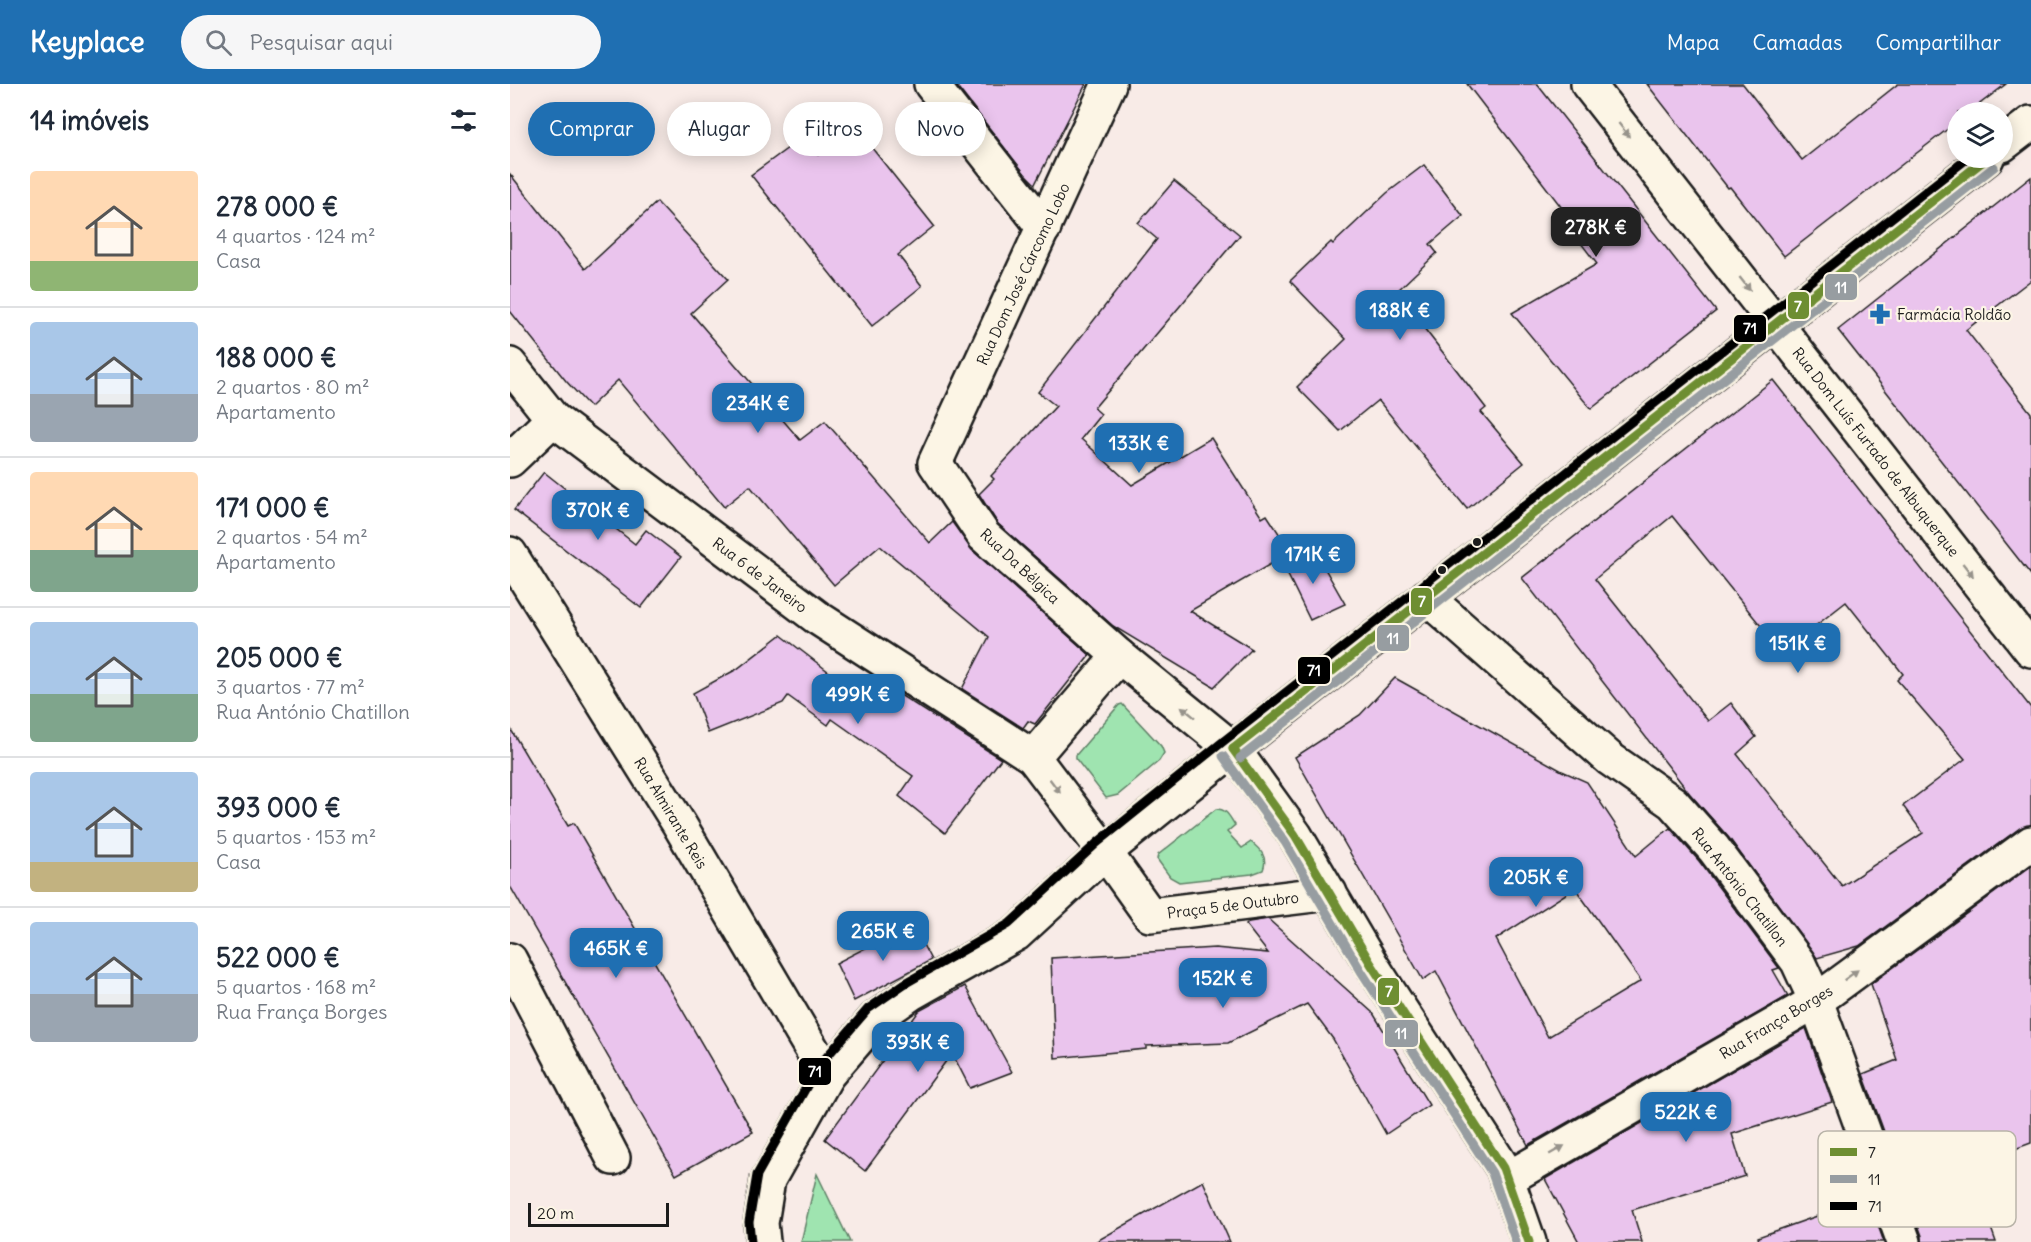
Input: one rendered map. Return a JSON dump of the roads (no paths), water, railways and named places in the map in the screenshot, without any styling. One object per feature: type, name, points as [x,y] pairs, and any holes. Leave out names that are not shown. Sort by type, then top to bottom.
[{"type":"street","points":[[931,84],[1044,228]]},
{"type":"street","name":"Rua Dom José Cárcomo Lobo","points":[[935,463],[1109,84]]},
{"type":"street","name":"Rua Dom Luís Furtado de Albuquerque","points":[[1588,84],[2031,650]]},
{"type":"street","points":[[2013,137],[2031,123]]},
{"type":"street","points":[[758,1236],[768,1180],[827,1075],[876,1018],[910,994],[1016,933],[1105,852],[1233,749],[1974,168]]},
{"type":"street","name":"Rua 6 de Janeiro","points":[[510,365],[553,419],[818,618],[1033,757]]},
{"type":"street","points":[[510,460],[553,419]]},
{"type":"street","name":"Rua Da Bélgica","points":[[935,463],[984,536],[1119,656]]},
{"type":"street","name":"Rua Almirante Reis","points":[[510,554],[679,824],[827,1075]]},
{"type":"street","name":"Rua António Chatillon","points":[[1426,597],[1610,759],[1672,804],[1714,849],[1798,962],[1816,1001],[1863,1131]]},
{"type":"street","points":[[1033,757],[1119,656],[1233,749],[1295,835],[1371,964],[1503,1168],[1529,1242]]},
{"type":"street","name":"Praça 5 de Outubro","points":[[1033,757],[1150,915],[1330,893]]},
{"type":"street","name":"Rua França Borges","points":[[1507,1179],[1816,1001],[2031,843]]},
{"type":"street","points":[[510,960],[613,1158]]},
{"type":"street","name":"Rua António Chatillon","points":[[1899,1227],[1904,1242]]},
{"type":"place","name":"Farmácia Roldão","points":[[1880,314]]}]
